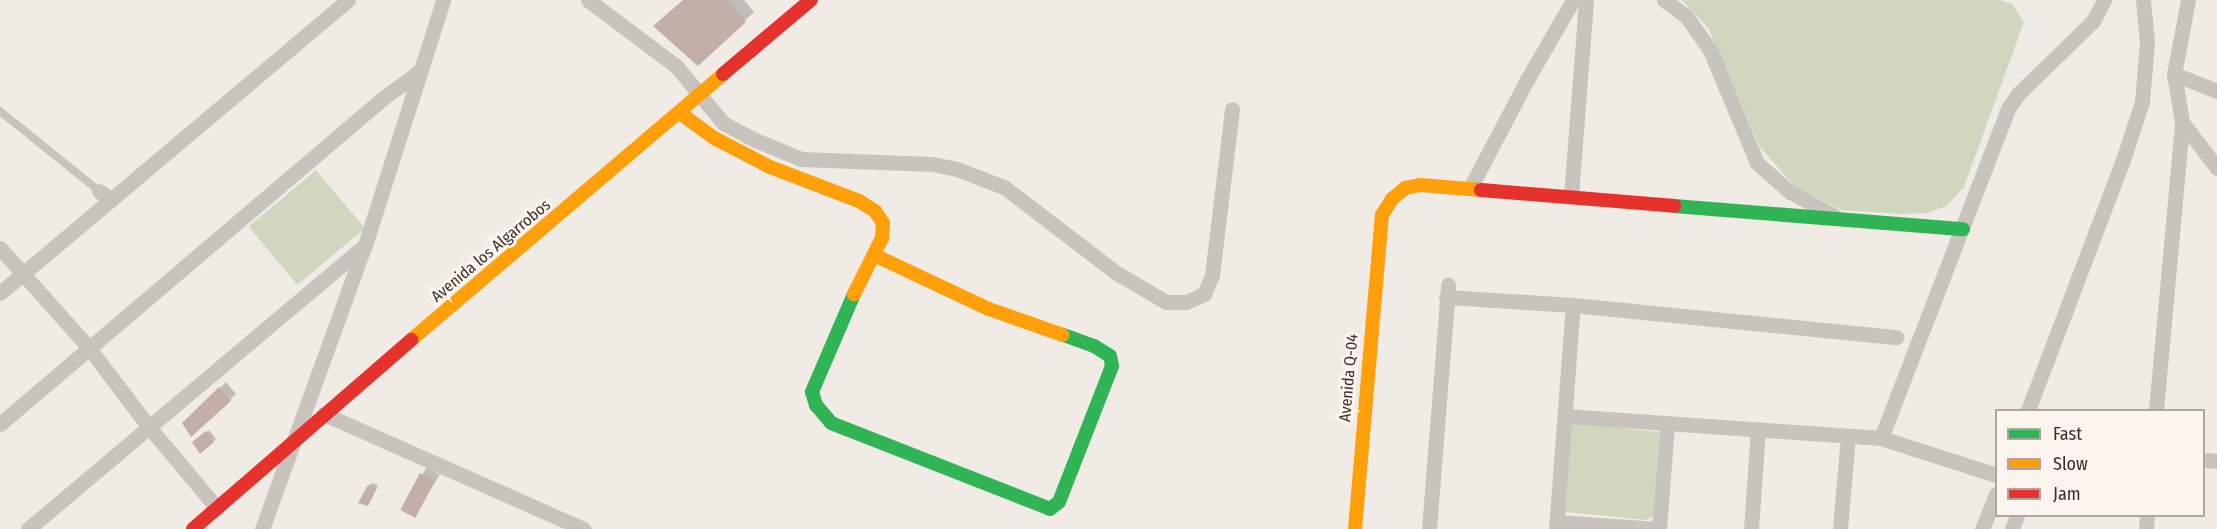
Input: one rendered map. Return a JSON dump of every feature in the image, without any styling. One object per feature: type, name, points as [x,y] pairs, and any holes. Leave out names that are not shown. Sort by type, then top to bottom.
[{"type":"street","points":[[0,293],[105,195],[348,0]]},
{"type":"street","points":[[262,529],[365,245],[443,0]]},
{"type":"street","points":[[588,0],[676,66],[723,123],[755,140],[801,159],[932,164],[957,169],[1004,187],[1054,223],[1115,272],[1166,302],[1186,302],[1204,294],[1212,275],[1232,109]]},
{"type":"street","name":"Avenida los Algarrobos","points":[[193,529],[293,444],[324,414],[811,0]]},
{"type":"street","points":[[1470,188],[1528,78],[1574,0]]},
{"type":"street","points":[[1571,196],[1586,0]]},
{"type":"street","points":[[1664,0],[1686,16],[1710,50],[1757,163],[1790,192],[1841,219]]},
{"type":"street","points":[[1881,438],[2009,107],[2018,94],[2092,21],[2104,0]]},
{"type":"street","points":[[2029,409],[2123,160],[2142,102],[2147,42],[2143,0]]},
{"type":"street","points":[[2156,409],[2182,122],[2174,74],[2188,0]]},
{"type":"street","points":[[0,424],[382,99],[420,71]]},
{"type":"street","points":[[2174,74],[2217,91]]},
{"type":"street","points":[[680,113],[714,138],[770,167],[859,201],[875,211],[883,223],[882,238],[863,272],[812,392],[816,405],[831,423],[1050,509],[1059,502],[1112,366],[1110,356],[1094,346],[989,309],[874,255]]},
{"type":"street","points":[[2182,122],[2217,168]]},
{"type":"street","name":"Avenida Q-04","points":[[1355,529],[1379,230],[1382,215],[1392,199],[1405,188],[1421,185],[1470,188],[1963,229]]},
{"type":"street","points":[[28,529],[365,245]]},
{"type":"street","points":[[0,249],[24,273],[89,348],[149,427],[217,508]]},
{"type":"street","points":[[1429,529],[1447,291],[1896,337]]},
{"type":"street","points":[[1573,305],[1556,526],[1659,529],[1668,425]]},
{"type":"street","points":[[324,414],[585,529]]},
{"type":"street","points":[[1566,416],[1668,425],[1881,438],[1995,475]]},
{"type":"street","points":[[1750,529],[1758,429]]},
{"type":"street","points":[[1840,529],[1848,436]]},
{"type":"street","points":[[1982,529],[1995,496]]},
{"type":"lane","points":[[0,111],[105,195]]},
{"type":"green space","points":[[1682,0],[2000,0],[2012,4],[2024,22],[1964,187],[1946,206],[1927,213],[1901,214],[1842,210],[1795,187],[1760,147],[1708,28]]},
{"type":"green space","points":[[316,170],[365,228],[297,285],[249,227]]},
{"type":"green space","points":[[1572,423],[1659,432],[1653,516],[1647,520],[1564,512],[1567,425]]},
{"type":"building","points":[[683,0],[727,0],[746,22],[698,66],[653,26]]},
{"type":"building","points":[[219,387],[231,401],[191,437],[182,423]]},
{"type":"building","points":[[206,431],[214,442],[200,454],[192,442]]},
{"type":"building","points":[[420,473],[435,481],[415,518],[400,510]]},
{"type":"building","points":[[368,485],[377,488],[368,506],[358,503]]},
{"type":"traffic: fast","points":[[1674,206],[1963,229]]},
{"type":"traffic: fast","points":[[854,294],[812,392],[816,405],[831,423],[1050,509],[1059,502],[1112,366],[1110,356],[1094,346],[1063,335]]},
{"type":"traffic: slow","points":[[411,340],[723,74]]},
{"type":"traffic: slow","points":[[680,113],[714,138],[770,167],[859,201],[875,211],[883,223],[882,238],[854,294]]},
{"type":"traffic: slow","points":[[1355,529],[1382,215],[1392,199],[1405,188],[1421,185],[1481,190]]},
{"type":"traffic: slow","points":[[874,255],[989,309],[1063,335]]},
{"type":"traffic: jam","points":[[723,74],[811,0]]},
{"type":"traffic: jam","points":[[1481,190],[1674,206]]},
{"type":"traffic: jam","points":[[193,529],[411,340]]}]
